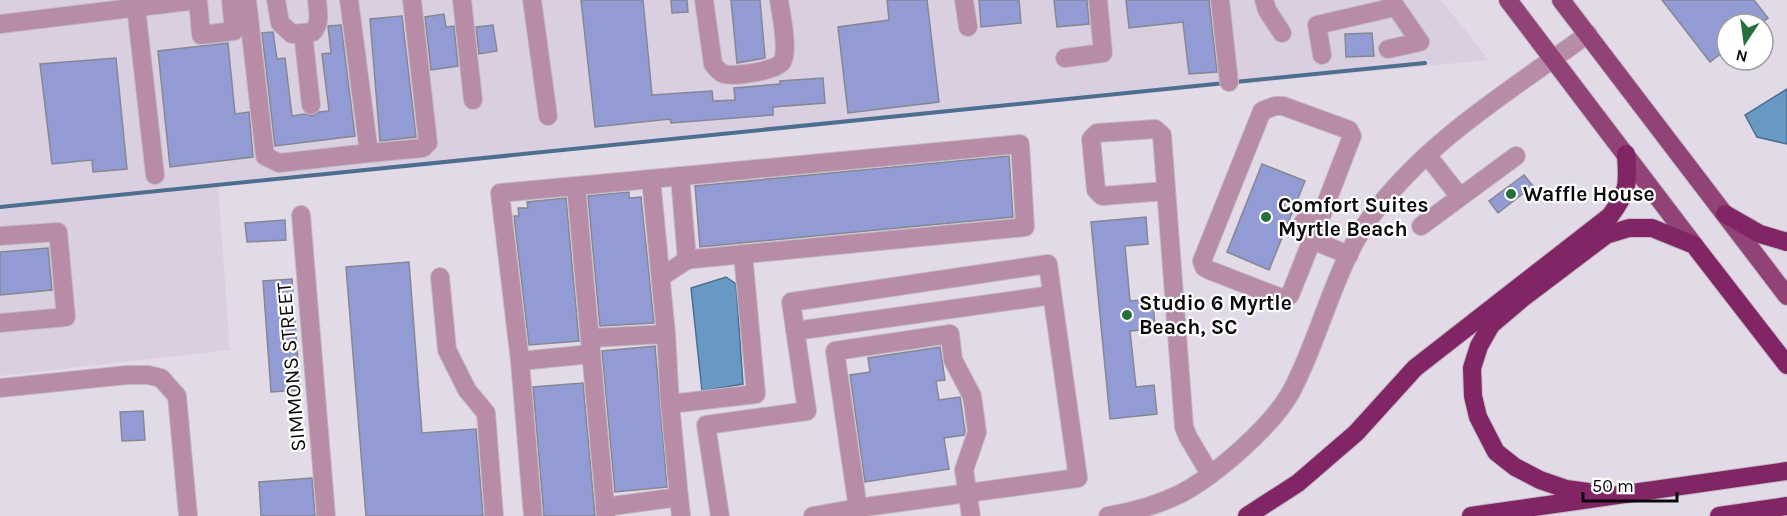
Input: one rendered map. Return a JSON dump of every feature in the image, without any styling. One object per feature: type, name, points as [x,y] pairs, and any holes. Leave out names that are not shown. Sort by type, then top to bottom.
[{"type":"highway","points":[[1247,516],[1298,483],[1356,433],[1415,368],[1610,216],[1622,200],[1628,183],[1626,154]]},
{"type":"highway","points":[[1725,214],[1760,234],[1787,242]]},
{"type":"highway","points":[[1609,495],[1566,489],[1540,480],[1515,467],[1496,452],[1478,417],[1473,396],[1472,368],[1479,346],[1491,326],[1524,297],[1606,235],[1629,228],[1652,228],[1694,245],[1787,365]]},
{"type":"highway","points":[[1471,516],[1787,471]]},
{"type":"highway","points":[[1719,516],[1783,506]]},
{"type":"main road","points":[[1508,0],[1694,245]]},
{"type":"main road","points":[[1561,0],[1787,296]]},
{"type":"street","points":[[0,24],[130,5],[196,0],[201,35],[234,32],[231,0]]},
{"type":"street","points":[[247,0],[265,156],[279,163],[423,148],[428,143],[412,0]]},
{"type":"street","points":[[276,0],[280,23],[292,34],[313,32],[317,27],[319,21],[317,0]]},
{"type":"street","points":[[350,0],[369,153]]},
{"type":"street","points":[[462,0],[473,100]]},
{"type":"street","points":[[532,0],[548,116]]},
{"type":"street","points":[[704,0],[713,64],[725,75],[773,69],[782,62],[785,51],[779,0]]},
{"type":"street","points":[[964,0],[968,27]]},
{"type":"street","points":[[1065,58],[1103,52],[1098,0]]},
{"type":"street","points":[[1220,0],[1229,82]]},
{"type":"street","points":[[1264,0],[1267,10],[1282,33]]},
{"type":"street","points":[[1322,55],[1317,25],[1393,3],[1420,42],[1388,49]]},
{"type":"street","points":[[130,5],[155,175]]},
{"type":"street","points":[[303,33],[311,105]]},
{"type":"street","points":[[1108,516],[1129,513],[1182,493],[1233,457],[1277,414],[1291,392],[1349,255],[1369,220],[1399,181],[1484,107],[1588,34]]},
{"type":"street","points":[[1283,106],[1349,130],[1352,136],[1321,218],[1304,239],[1290,295],[1284,299],[1209,270],[1204,267],[1202,261],[1262,111],[1267,108],[1283,106]]},
{"type":"street","points":[[1166,191],[1102,196],[1096,190],[1091,139],[1097,133],[1155,129],[1162,135],[1184,427],[1209,474]]},
{"type":"street","points":[[533,516],[520,361],[500,193],[1020,144],[1025,227],[687,260],[661,277]]},
{"type":"street","points":[[1427,155],[1460,196]]},
{"type":"street","points":[[1421,226],[1516,156]]},
{"type":"street","points":[[680,176],[687,260]]},
{"type":"street","points":[[651,179],[666,334],[669,404],[681,516]]},
{"type":"street","points":[[576,186],[605,512],[679,497]]},
{"type":"street","name":"SIMMONS STREET","points":[[301,215],[326,516]]},
{"type":"street","points":[[0,237],[58,232],[66,317],[0,323]]},
{"type":"street","points":[[1304,239],[1349,255]]},
{"type":"street","points":[[669,404],[756,394],[742,254]]},
{"type":"street","points":[[720,516],[706,424],[807,411],[790,302],[1048,264],[1078,478],[967,492],[859,512],[813,516]]},
{"type":"street","points":[[440,277],[447,350],[467,390],[486,413],[494,516]]},
{"type":"street","points":[[795,331],[1052,295]]},
{"type":"street","points":[[947,310],[953,360],[972,396],[977,432],[964,470],[971,516]]},
{"type":"street","points":[[831,326],[859,512]]},
{"type":"street","points":[[520,361],[590,346],[666,334]]},
{"type":"street","points":[[835,351],[950,334]]},
{"type":"street","points":[[0,388],[127,375],[148,375],[161,378],[177,396],[188,516]]},
{"type":"shaded area","points":[[0,0],[1441,0],[1489,60],[218,184],[230,350],[0,376]]},
{"type":"water","points":[[1787,89],[1787,144],[1757,137],[1745,115]]},
{"type":"water","points":[[726,277],[736,284],[743,384],[702,391],[691,288]]},
{"type":"building","points":[[581,0],[643,0],[652,95],[712,91],[713,101],[735,100],[734,88],[780,84],[780,81],[823,78],[825,103],[773,107],[773,115],[671,123],[670,119],[595,127]]},
{"type":"building","points":[[671,0],[687,0],[688,12],[672,13]]},
{"type":"building","points":[[731,0],[760,0],[765,58],[737,63]]},
{"type":"building","points":[[887,0],[927,0],[939,102],[848,113],[838,27],[889,20]]},
{"type":"building","points":[[979,0],[1019,0],[1021,23],[981,27]]},
{"type":"building","points":[[1054,0],[1087,0],[1089,24],[1057,27]]},
{"type":"building","points":[[1126,0],[1209,0],[1217,72],[1189,74],[1183,22],[1129,28]]},
{"type":"building","points":[[1662,0],[1754,0],[1763,12],[1715,12],[1715,58],[1710,62]]},
{"type":"building","points":[[444,14],[446,27],[454,26],[458,66],[431,70],[425,17]]},
{"type":"building","points":[[402,16],[416,137],[380,141],[370,19]]},
{"type":"building","points":[[341,25],[355,136],[275,146],[262,33],[273,32],[277,59],[285,58],[292,116],[305,114],[312,116],[319,112],[329,111],[322,54],[331,53],[328,26]]},
{"type":"building","points":[[493,25],[497,51],[479,54],[476,27]]},
{"type":"building","points":[[1372,33],[1374,56],[1346,57],[1345,34]]},
{"type":"building","points":[[228,43],[235,114],[249,112],[253,157],[170,167],[158,51]]},
{"type":"building","points":[[116,58],[127,169],[93,172],[92,160],[52,164],[40,64]]},
{"type":"building","points":[[1009,156],[1013,217],[700,247],[695,186]]},
{"type":"building","name":"Comfort Suites Myrtle Beach","points":[[1262,164],[1305,181],[1269,270],[1227,252]]},
{"type":"building","name":"Waffle House","points":[[1524,175],[1533,186],[1498,213],[1489,201]]},
{"type":"building","points":[[629,192],[629,198],[641,197],[654,323],[600,326],[588,196]]},
{"type":"building","points":[[566,198],[579,341],[529,345],[514,216],[519,216],[518,208],[528,208],[527,202]]},
{"type":"building","name":"Studio 6 Myrtle Beach, SC","points":[[1146,217],[1148,244],[1125,246],[1130,301],[1153,299],[1155,329],[1130,331],[1136,387],[1154,385],[1157,414],[1110,419],[1091,222]]},
{"type":"building","points":[[285,220],[286,240],[247,242],[245,223]]},
{"type":"building","points":[[48,248],[52,290],[0,295],[0,252]]},
{"type":"building","points":[[409,262],[422,433],[476,429],[483,516],[366,516],[346,267]]},
{"type":"building","points":[[292,279],[300,390],[271,392],[263,281]]},
{"type":"building","points":[[655,346],[667,487],[615,492],[602,351]]},
{"type":"building","points":[[940,347],[945,380],[936,381],[939,400],[960,397],[965,431],[964,435],[944,438],[949,469],[865,482],[850,375],[870,372],[868,358]]},
{"type":"building","points":[[583,383],[595,516],[544,516],[533,387]]},
{"type":"building","points":[[143,411],[145,440],[122,441],[120,412]]},
{"type":"building","points":[[312,478],[315,516],[261,516],[259,482]]},
{"type":"waterway","points":[[1235,82],[1425,63]]},
{"type":"waterway","points":[[0,207],[1225,83]]},
{"type":"tunnel","points":[[1297,239],[1302,224]]},
{"type":"place","name":"Waffle House","points":[[1511,194]]},
{"type":"place","name":"Comfort Suites Myrtle Beach","points":[[1266,217]]},
{"type":"place","name":"Studio 6 Myrtle Beach, SC","points":[[1127,315]]}]
